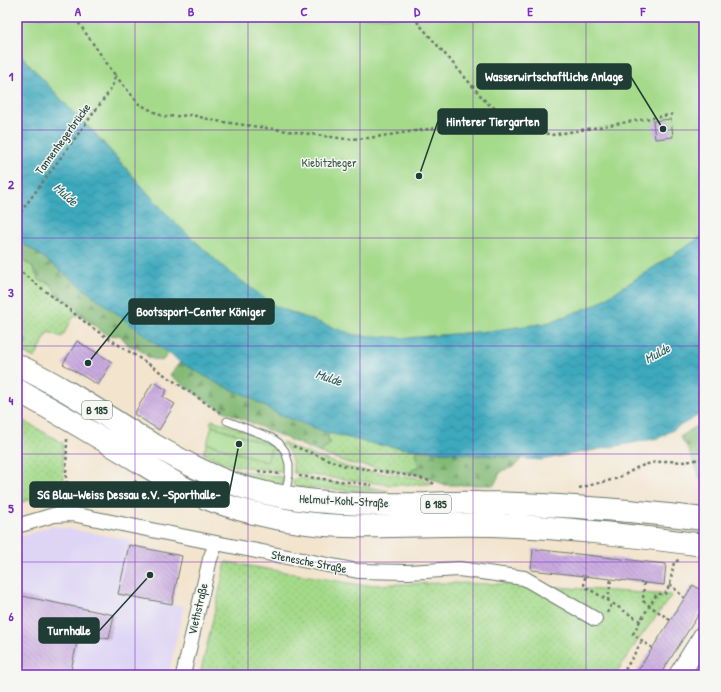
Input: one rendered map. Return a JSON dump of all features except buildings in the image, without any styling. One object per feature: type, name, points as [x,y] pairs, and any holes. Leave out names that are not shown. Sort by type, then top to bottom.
[{"type":"main road","name":"Helmut-Kohl-Straße","points":[[17,365],[59,388],[175,458],[196,469],[242,487],[267,494],[311,501],[354,504],[479,502],[610,509],[704,519]]},
{"type":"main road","name":"Helmut-Kohl-Straße","points":[[19,400],[56,411],[176,484],[214,501],[252,513],[283,520],[325,525],[363,526],[490,524],[599,532],[704,545]]},
{"type":"street","name":"Stenesche Straße","points":[[17,526],[54,516],[72,514],[358,571],[408,572],[459,569],[524,578],[595,619]]},
{"type":"street","name":"Viethstraße","points":[[184,675],[210,559],[216,543]]},
{"type":"street","points":[[679,675],[704,635]]},
{"type":"lane","points":[[227,420],[272,438],[279,443],[285,451],[289,464],[290,475],[285,497]]},
{"type":"path","points":[[78,17],[78,22],[115,75],[139,104],[164,117],[192,115],[216,120],[346,139],[369,138],[462,124],[518,123]]},
{"type":"path","points":[[413,17],[487,103],[518,123],[551,135],[675,114]]},
{"type":"path","name":"Tannenhegerbrücke","points":[[17,217],[109,92],[115,75]]},
{"type":"path","points":[[17,269],[94,329],[222,414],[227,420]]},
{"type":"path","points":[[17,419],[19,400]]},
{"type":"path","points":[[272,438],[282,440],[295,447],[346,466],[412,476],[430,481],[436,486]]},
{"type":"path","points":[[67,439],[66,478],[72,514],[138,480]]},
{"type":"path","points":[[576,489],[615,479],[638,467],[652,463],[666,461],[686,462],[704,458]]},
{"type":"path","points":[[254,471],[373,485]]},
{"type":"path","points":[[652,648],[633,634],[657,594],[665,594],[670,584],[674,562],[680,560]]},
{"type":"path","points":[[585,576],[584,586],[640,621]]},
{"type":"path","points":[[608,601],[611,579]]},
{"type":"path","points":[[644,583],[643,601],[670,620]]},
{"type":"path","points":[[670,584],[684,598]]},
{"type":"path","points":[[595,619],[602,623],[612,603]]},
{"type":"path","points":[[622,675],[642,641]]},
{"type":"shaded area","points":[[52,526],[131,540],[118,594],[184,606],[168,675],[17,675],[17,538]]},
{"type":"green space","name":"Kiebitzheger","points":[[17,17],[704,17],[704,235],[595,305],[547,323],[488,331],[407,338],[355,335],[275,306],[227,270],[171,219],[96,134],[72,111],[17,51]]},
{"type":"green space","points":[[17,240],[36,252],[169,353],[162,361],[149,358],[138,348],[129,346],[120,335],[108,336],[79,314],[77,305],[59,298],[51,284],[39,280],[32,266],[17,258]]},
{"type":"green space","points":[[17,258],[32,266],[39,280],[51,284],[59,298],[77,305],[79,314],[72,319],[62,337],[48,332],[35,358],[19,351],[27,341],[17,330]]},
{"type":"green space","points":[[17,330],[27,341],[19,351],[17,350]]},
{"type":"green space","points":[[180,362],[219,384],[245,395],[278,414],[328,433],[329,445],[320,453],[224,411],[196,394],[170,375]]},
{"type":"green space","points":[[17,417],[63,443],[65,505],[33,498],[17,504]]},
{"type":"green space","points":[[212,420],[273,443],[277,446],[282,455],[285,472],[229,465],[203,453],[207,443],[267,462],[272,446],[212,426],[210,422]]},
{"type":"green space","points":[[704,421],[704,487],[687,447],[680,437]]},
{"type":"green space","points":[[212,426],[272,446],[267,462],[207,443]]},
{"type":"green space","points":[[328,433],[374,444],[416,450],[418,466],[408,473],[348,463],[320,453],[329,445]]},
{"type":"green space","points":[[282,442],[296,449],[347,467],[413,477],[433,484],[390,485],[294,473],[291,456]]},
{"type":"green space","points":[[416,450],[522,458],[514,467],[501,471],[494,485],[445,485],[429,478],[408,473],[418,466]]},
{"type":"green space","points":[[229,469],[283,477],[282,484],[255,479]]},
{"type":"green space","points":[[297,478],[370,487],[389,491],[357,491],[295,487],[293,484],[294,479]]},
{"type":"green space","points":[[226,562],[361,585],[440,583],[513,584],[672,595],[636,643],[615,675],[200,675]]},
{"type":"water","name":"Mulde","points":[[17,51],[95,134],[171,219],[227,270],[275,306],[355,335],[407,338],[488,331],[547,323],[595,305],[704,235],[704,412],[659,438],[541,460],[408,449],[374,444],[328,433],[278,414],[245,395],[219,384],[180,362],[36,252],[17,240]]},
{"type":"place","name":"Wasserwirtschaftliche Anlage","points":[[663,129]]},
{"type":"place","name":"Hinterer Tiergarten","points":[[419,176]]},
{"type":"place","name":"Bootssport-Center Königer","points":[[88,363]]},
{"type":"place","name":"SG Blau-Weiss Dessau e.V. -Sporthalle-","points":[[239,444]]},
{"type":"place","name":"Turnhalle","points":[[150,575]]}]
